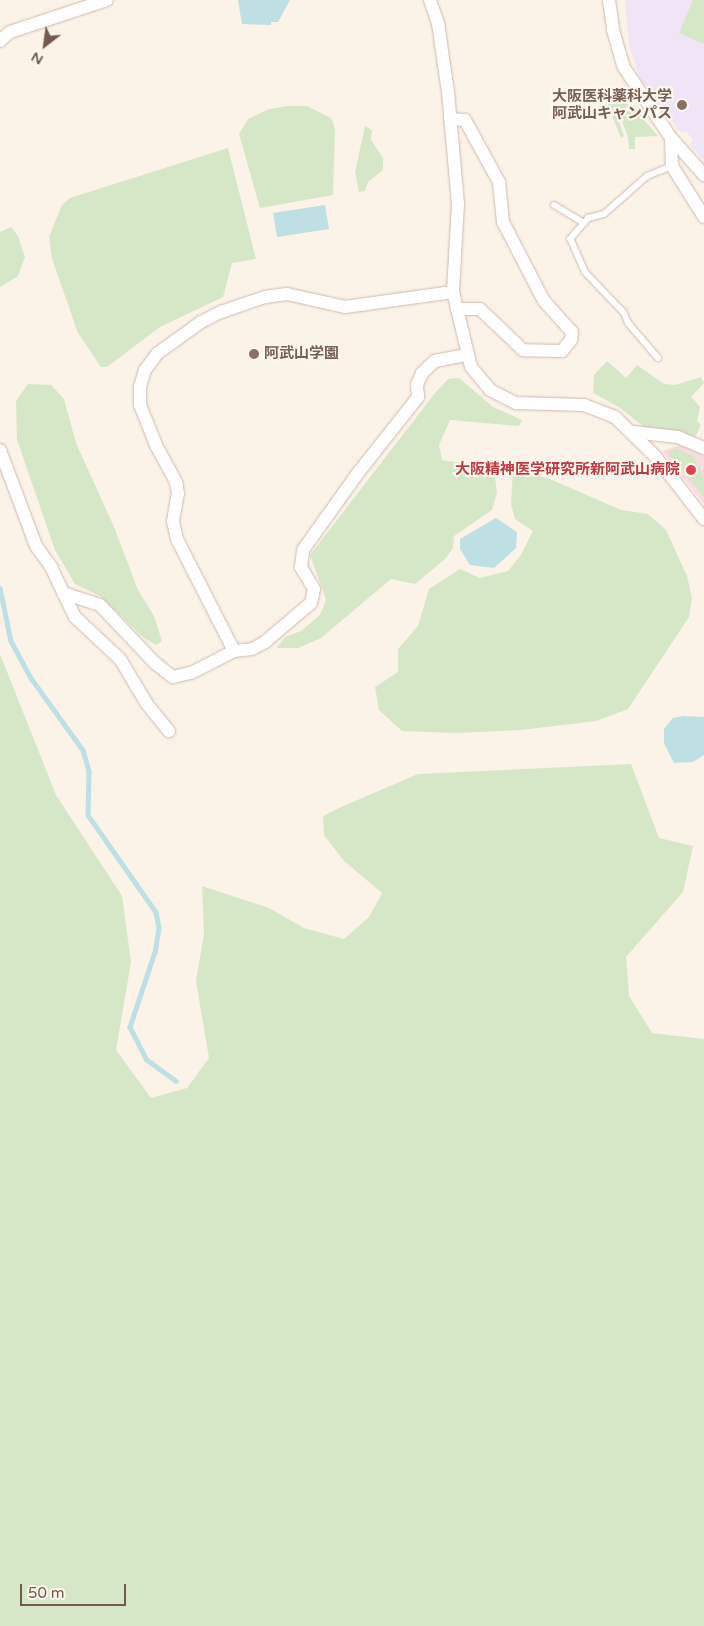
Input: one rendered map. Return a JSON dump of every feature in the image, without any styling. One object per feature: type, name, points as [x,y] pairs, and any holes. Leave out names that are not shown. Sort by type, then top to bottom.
[{"type":"street","points":[[0,41],[10,32],[107,0]]},
{"type":"street","points":[[430,0],[438,23],[450,119],[458,204],[452,292],[466,355],[482,383],[506,400],[525,405],[592,407],[615,416],[633,432],[682,487],[704,519]]},
{"type":"street","points":[[609,0],[613,30],[623,66],[671,138],[704,175]]},
{"type":"street","points":[[450,119],[466,120],[499,182],[503,222],[544,302],[572,332],[571,340],[562,351],[523,350],[480,309],[457,309]]},
{"type":"street","points":[[671,138],[672,166],[704,217]]},
{"type":"street","points":[[234,651],[177,539],[173,521],[178,494],[176,482],[156,444],[140,405],[140,387],[145,370],[158,353],[201,322],[220,312],[265,297],[287,294],[345,307],[452,292]]},
{"type":"street","points":[[63,593],[100,605],[156,663],[173,677],[191,674],[234,651],[252,649],[265,642],[311,603],[314,589],[301,567],[303,550],[358,473],[418,397],[417,385],[422,373],[435,361],[466,355]]},
{"type":"street","points":[[633,432],[678,437],[704,448]]},
{"type":"street","points":[[0,450],[36,546],[75,618],[120,660],[147,704],[169,731]]},
{"type":"lane","points":[[658,358],[628,323],[624,313],[585,272],[570,238],[588,218],[604,214],[647,176],[672,166]]},
{"type":"lane","points":[[554,205],[584,222]]},
{"type":"shaded area","name":"大阪医科薬科大学 阿武山キャンパス","points":[[625,0],[704,0],[704,161],[690,145],[693,140],[686,131],[681,133],[641,80],[629,46]]},
{"type":"shaded area","name":"大阪精神医学研究所新阿武山病院","points":[[680,445],[704,456],[704,504],[662,451]]},
{"type":"green space","points":[[693,0],[704,0],[704,44],[679,33]]},
{"type":"green space","points":[[622,95],[629,106],[615,111],[624,136],[621,138],[606,100]]},
{"type":"green space","points":[[307,106],[331,118],[335,129],[333,195],[260,208],[239,134],[248,119],[269,109]]},
{"type":"green space","points":[[628,111],[638,113],[658,136],[635,137],[635,149],[629,149],[628,137],[619,113]]},
{"type":"green space","points":[[365,126],[372,130],[371,140],[383,158],[383,170],[368,182],[365,191],[359,192],[355,172]]},
{"type":"green space","points":[[228,148],[256,259],[232,263],[223,297],[160,327],[107,367],[101,367],[78,333],[52,259],[49,237],[62,205],[70,198]]},
{"type":"green space","points":[[11,227],[18,236],[25,257],[18,276],[0,287],[0,232]]},
{"type":"green space","points":[[607,361],[626,378],[637,365],[664,384],[675,385],[701,377],[704,383],[691,397],[700,407],[697,421],[701,425],[695,437],[644,427],[619,407],[593,393],[594,375]]},
{"type":"green space","points":[[459,378],[493,407],[522,420],[519,426],[450,420],[439,445],[442,460],[494,468],[497,493],[492,510],[454,536],[453,548],[445,559],[415,584],[391,579],[321,638],[298,648],[277,648],[285,637],[301,631],[320,615],[326,600],[310,555],[435,393],[448,379]]},
{"type":"green space","points":[[28,384],[51,385],[64,399],[76,443],[114,527],[138,590],[154,616],[162,641],[156,645],[144,638],[100,596],[75,584],[55,550],[17,440],[16,401]]},
{"type":"green space","points":[[676,448],[694,456],[704,478],[704,497],[667,452]]},
{"type":"green space","points":[[513,469],[550,479],[621,510],[648,514],[666,530],[687,576],[692,598],[689,617],[628,709],[596,721],[521,730],[457,733],[402,731],[379,710],[375,687],[398,672],[398,649],[418,626],[429,589],[460,569],[480,578],[508,571],[521,555],[533,531],[515,519],[511,504]]},
{"type":"green space","points":[[0,654],[56,795],[122,896],[131,962],[116,1050],[151,1098],[187,1088],[209,1058],[196,981],[204,934],[202,886],[269,908],[304,928],[344,939],[369,917],[382,893],[344,861],[324,835],[323,816],[339,808],[418,774],[631,764],[659,838],[693,846],[683,892],[626,957],[629,996],[652,1033],[704,1039],[704,1626],[0,1626]]},
{"type":"water","points":[[238,0],[290,0],[278,22],[271,22],[271,25],[242,24]]},
{"type":"water","points":[[325,205],[329,229],[277,237],[273,213]]},
{"type":"water","points":[[496,518],[517,532],[516,548],[494,568],[470,565],[460,549],[460,539]]},
{"type":"water","points":[[683,716],[704,717],[704,755],[693,762],[674,763],[664,743],[664,729],[673,718]]},
{"type":"waterway","points":[[0,588],[11,641],[31,678],[83,750],[89,771],[88,815],[156,912],[159,928],[155,952],[130,1027],[146,1059],[176,1081]]},
{"type":"place","name":"大阪医科薬科大学 阿武山キャンパス","points":[[682,105]]},
{"type":"place","name":"阿武山学園","points":[[254,354]]},
{"type":"place","name":"大阪精神医学研究所新阿武山病院","points":[[691,470]]}]
